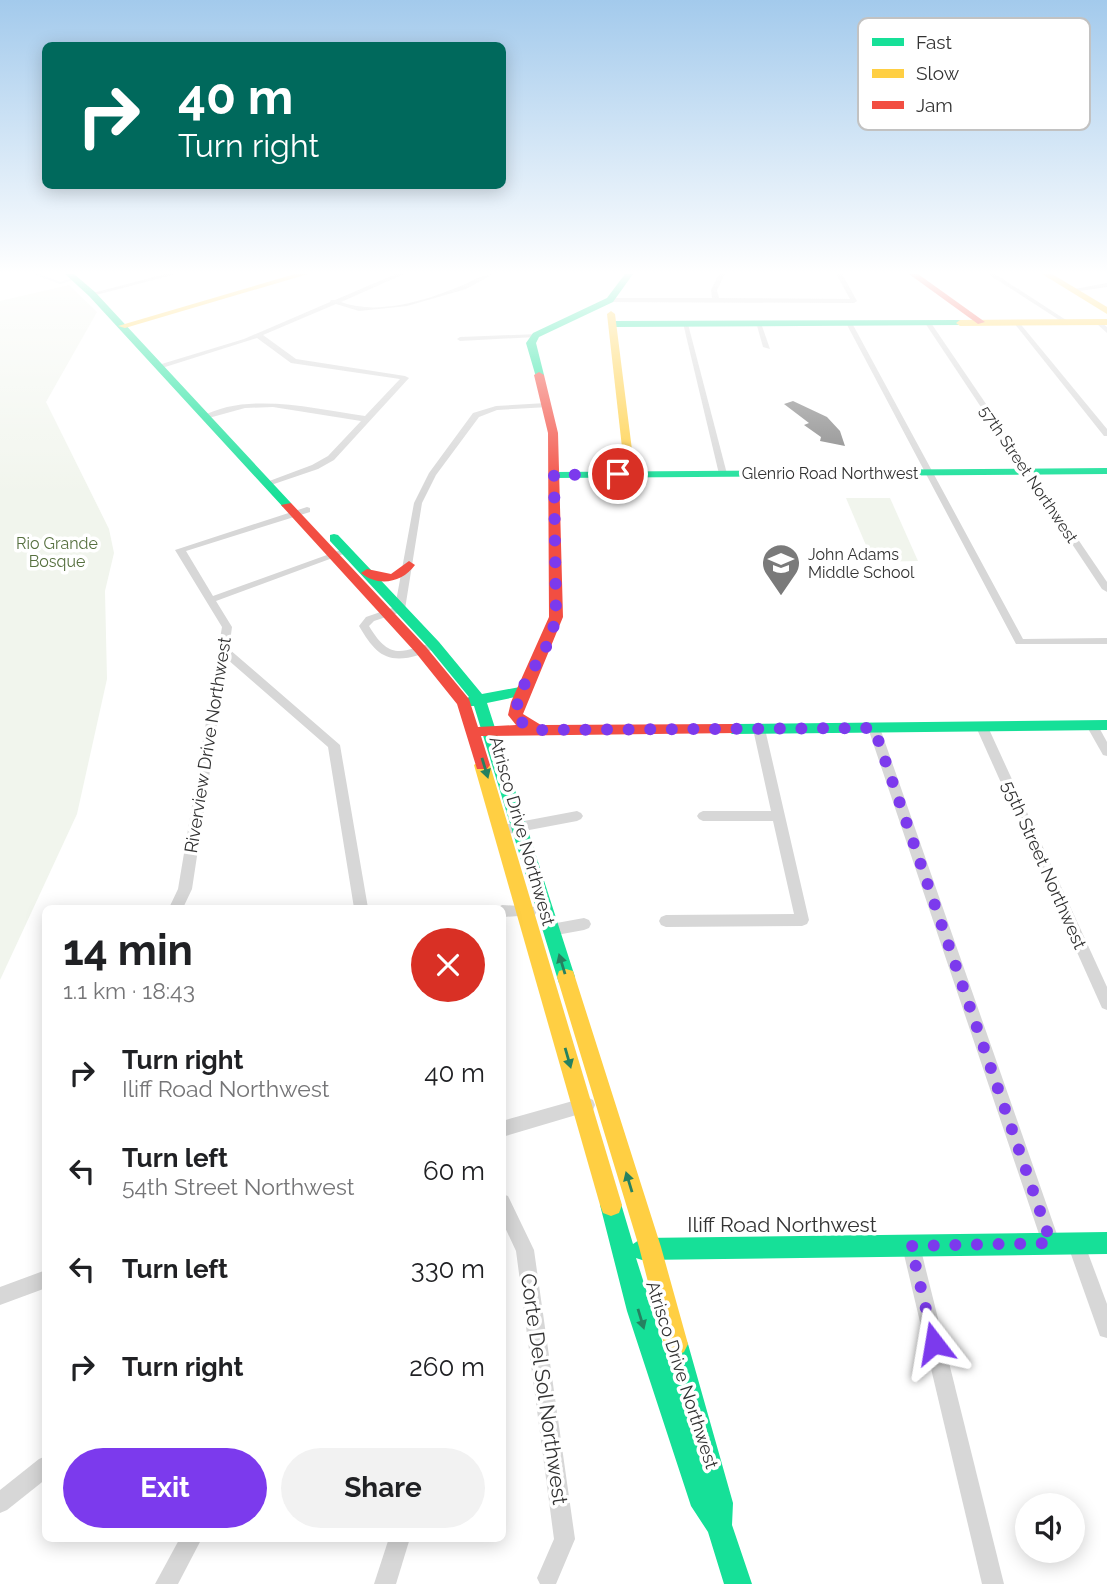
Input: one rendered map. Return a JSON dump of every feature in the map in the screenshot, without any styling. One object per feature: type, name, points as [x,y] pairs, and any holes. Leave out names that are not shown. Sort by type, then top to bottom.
[{"type":"street","name":"Atrisco Drive Northwest","points":[[148,348],[428,648],[470,686],[472,702],[511,829],[551,930],[650,1247],[720,1503],[719,1525]]},
{"type":"street","points":[[164,365],[218,348]]},
{"type":"street","points":[[273,481],[315,467],[331,457],[405,378],[294,361],[276,348]]},
{"type":"street","points":[[531,348],[553,433],[556,617],[550,640],[520,692],[515,715],[521,722],[538,730]]},
{"type":"street","points":[[615,348],[630,474]]},
{"type":"street","points":[[691,348],[723,474]]},
{"type":"street","points":[[862,348],[1020,642],[1107,641]]},
{"type":"street","name":"57th Street Northwest","points":[[945,348],[1107,589]]},
{"type":"street","points":[[1037,348],[1107,435]]},
{"type":"street","points":[[211,415],[245,406],[273,405],[367,419]]},
{"type":"street","points":[[428,648],[400,658],[385,653],[364,626],[370,619],[393,611],[409,565],[422,492],[472,418],[482,411],[496,408],[545,405]]},
{"type":"street","name":"Glenrio Road Northwest","points":[[554,475],[1107,471]]},
{"type":"street","name":"Riverview Drive Northwest","points":[[177,905],[185,889],[227,627],[180,550],[301,512]]},
{"type":"street","name":"Atrisco Drive Northwest","points":[[340,553],[367,573],[393,611]]},
{"type":"street","points":[[210,600],[340,553]]},
{"type":"street","points":[[367,573],[390,579],[403,573],[409,565]]},
{"type":"street","points":[[224,650],[334,745],[361,905]]},
{"type":"street","points":[[472,702],[520,692]]},
{"type":"street","points":[[482,731],[1100,725],[1107,752]]},
{"type":"street","name":"55th Street Northwest","points":[[982,727],[1107,1003]]},
{"type":"street","points":[[874,728],[1051,1243]]},
{"type":"street","points":[[666,921],[802,920],[759,729]]},
{"type":"street","points":[[511,829],[578,816]]},
{"type":"street","points":[[703,816],[778,816]]},
{"type":"street","name":"Atrisco Drive Northwest","points":[[511,829],[525,911],[625,1252],[639,1311],[704,1506],[719,1525],[738,1584]]},
{"type":"street","points":[[506,911],[544,910]]},
{"type":"street","points":[[551,930],[584,924]]},
{"type":"street","points":[[506,1128],[604,1101]]},
{"type":"street","name":"Corte Del Sol Northwest","points":[[506,1210],[525,1250],[565,1539],[548,1578]]},
{"type":"street","points":[[1076,1243],[1107,1329]]},
{"type":"street","name":"Iliff Road Northwest","points":[[625,1252],[650,1247],[1107,1243]]},
{"type":"street","points":[[911,1246],[993,1584]]},
{"type":"street","points":[[0,1296],[42,1280]]},
{"type":"street","points":[[0,1503],[42,1469]]},
{"type":"street","points":[[166,1584],[190,1542]]},
{"type":"street","points":[[385,1584],[399,1542]]},
{"type":"street","points":[[719,1584],[731,1562]]},
{"type":"green space","name":"Rio Grande Bosque","points":[[0,348],[77,348],[46,402],[109,529],[114,553],[105,591],[107,679],[77,814],[0,980]]},
{"type":"green space","points":[[846,498],[890,498],[918,561],[873,562]]},
{"type":"building","points":[[793,401],[827,417],[840,431],[845,446],[820,441],[821,437],[804,425],[809,423],[784,404]]},
{"type":"traffic: fast","points":[[142,348],[287,505]]},
{"type":"traffic: fast","points":[[532,348],[539,375]]},
{"type":"traffic: fast","points":[[554,475],[1107,471]]},
{"type":"traffic: fast","points":[[334,538],[434,645],[479,700],[566,977]]},
{"type":"traffic: fast","points":[[469,702],[520,692]]},
{"type":"traffic: fast","points":[[732,729],[1107,725]]},
{"type":"traffic: fast","points":[[611,1205],[639,1311],[704,1506],[719,1525],[738,1584]]},
{"type":"traffic: fast","points":[[642,1249],[1107,1243]]},
{"type":"traffic: fast","points":[[676,1344],[720,1503],[719,1525]]},
{"type":"traffic: slow","points":[[615,348],[630,474]]},
{"type":"traffic: slow","points":[[482,765],[611,1205]]},
{"type":"traffic: slow","points":[[566,977],[650,1247],[676,1344]]},
{"type":"traffic: jam","points":[[535,728],[521,722],[515,715],[556,617],[553,433],[539,375]]},
{"type":"traffic: jam","points":[[287,505],[421,650],[464,703],[482,765]]},
{"type":"traffic: jam","points":[[367,573],[390,578],[400,574],[409,565]]},
{"type":"traffic: jam","points":[[481,731],[732,729]]},
{"type":"place","name":"John Adams Middle School","points":[[781,597]]},
{"type":"route","points":[[618,474],[554,475],[556,617],[550,640],[520,692],[515,715],[521,722],[538,730],[874,728],[1051,1243],[911,1246],[934,1343]]}]
